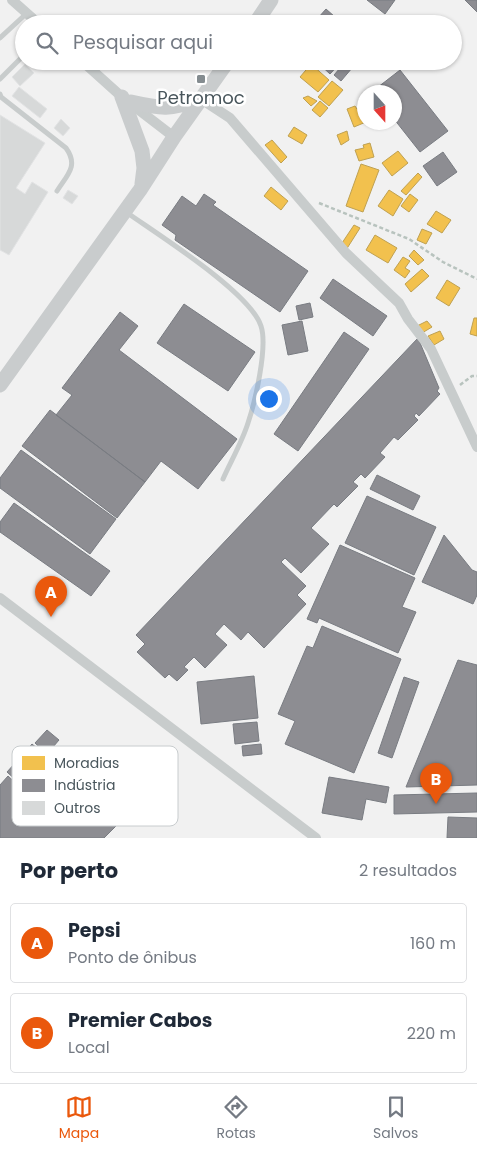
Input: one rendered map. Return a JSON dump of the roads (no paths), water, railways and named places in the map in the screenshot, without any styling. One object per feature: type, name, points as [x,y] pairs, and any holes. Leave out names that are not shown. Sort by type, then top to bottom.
[{"type":"main road","points":[[261,15],[271,0]]},
{"type":"main road","points":[[0,385],[140,190],[174,137],[222,70]]},
{"type":"main road","points":[[127,99],[158,108],[179,107],[201,99]]},
{"type":"main road","points":[[127,99],[142,151],[144,168],[140,190]]},
{"type":"street","points":[[12,0],[27,13]]},
{"type":"street","points":[[93,70],[174,137]]},
{"type":"street","points":[[201,99],[230,118],[346,254],[399,303],[408,319],[431,349],[477,447]]},
{"type":"street","points":[[0,598],[316,838]]},
{"type":"lane","points":[[0,38],[15,24]]},
{"type":"lane","points":[[0,79],[15,65]]},
{"type":"lane","points":[[0,94],[1,97],[66,148],[71,155],[73,163],[57,191]]},
{"type":"lane","points":[[125,211],[211,272],[248,305],[261,326],[264,353],[248,424],[222,479]]},
{"type":"place","name":"Petromoc","points":[[201,79]]},
{"type":"place","name":"Pepsi","points":[[51,617]]},
{"type":"place","name":"Premier Cabos","points":[[436,804]]}]
